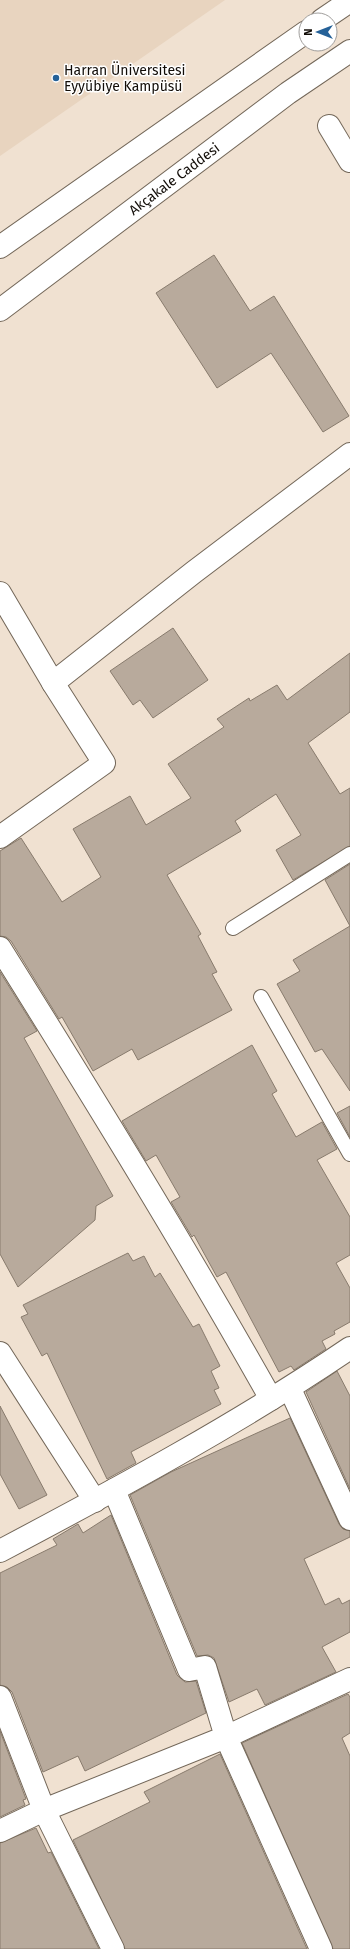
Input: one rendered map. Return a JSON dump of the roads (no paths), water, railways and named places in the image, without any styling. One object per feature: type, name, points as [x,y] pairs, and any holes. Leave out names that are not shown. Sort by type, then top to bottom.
[{"type":"street","points":[[334,12],[350,1]]},
{"type":"street","points":[[0,247],[298,38]]},
{"type":"street","name":"Akçakale Caddesi","points":[[0,310],[288,93],[350,51]]},
{"type":"street","points":[[329,126],[350,160]]},
{"type":"street","points":[[53,684],[194,572],[350,454]]},
{"type":"street","points":[[0,593],[53,684],[104,763],[0,837]]},
{"type":"street","points":[[0,948],[124,1147],[216,1300],[271,1399]]},
{"type":"street","points":[[0,1551],[95,1501],[290,1389],[350,1348]]},
{"type":"street","points":[[0,1353],[95,1501]]},
{"type":"street","points":[[290,1389],[350,1519]]},
{"type":"street","points":[[114,1490],[189,1670],[205,1667],[226,1737],[321,1949]]},
{"type":"street","points":[[0,1831],[44,1810],[226,1737],[350,1679]]},
{"type":"street","points":[[0,1697],[44,1810],[113,1949]]},
{"type":"lane","points":[[233,928],[350,854]]},
{"type":"lane","points":[[261,997],[350,1154]]},
{"type":"place","name":"Harran Üniversitesi Eyyübiye Kampüsü","points":[[56,78]]}]
